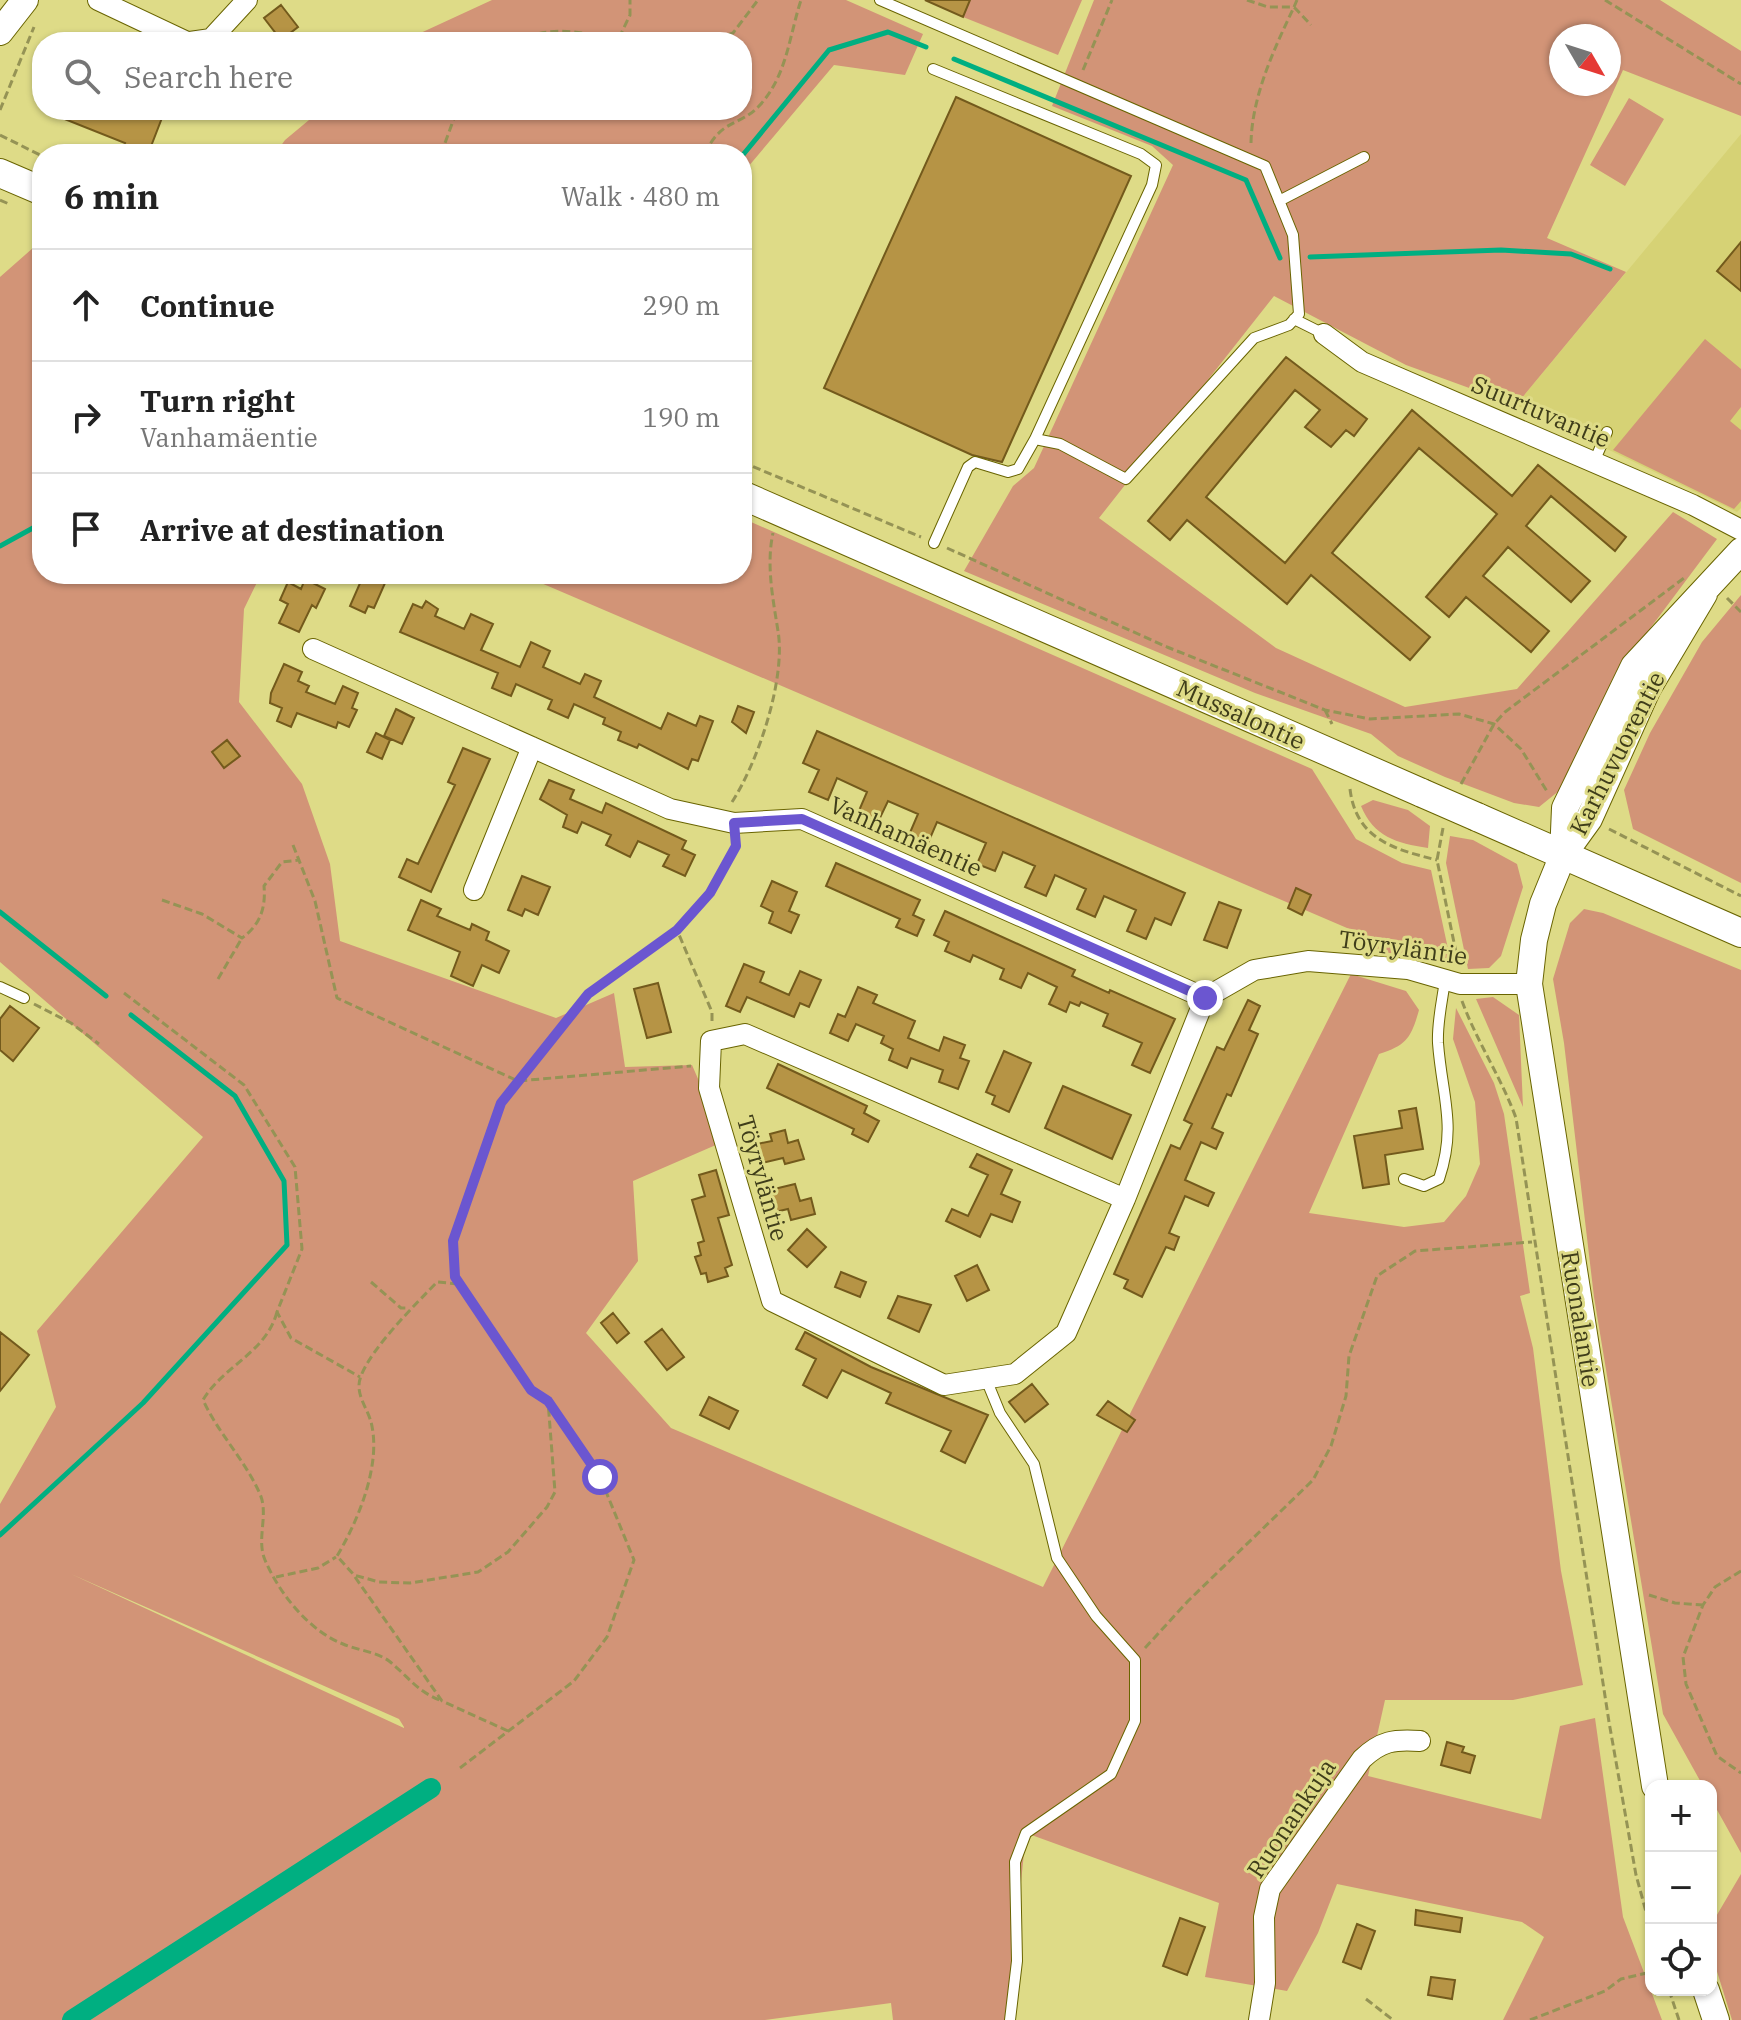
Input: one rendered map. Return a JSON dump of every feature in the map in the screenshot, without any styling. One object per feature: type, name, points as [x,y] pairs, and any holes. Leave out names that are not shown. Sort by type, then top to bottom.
[{"type":"main road","points":[[0,173],[32,187]]},
{"type":"main road","name":"Mussalontie","points":[[752,499],[1741,933]]},
{"type":"street","points":[[98,0],[167,32]]},
{"type":"street","points":[[217,32],[247,0]]},
{"type":"street","points":[[0,32],[31,11]]},
{"type":"street","name":"Suurtuvantie","points":[[1324,334],[1362,362],[1594,462],[1741,530]]},
{"type":"street","name":"Karhuvuorentie","points":[[1563,855],[1589,819],[1648,688],[1741,551]]},
{"type":"street","name":"Karhuvuorentie","points":[[1563,855],[1565,808],[1634,666],[1670,623],[1714,595]]},
{"type":"street","name":"Vanhamäentie","points":[[313,649],[670,809],[730,822],[802,819],[1205,998]]},
{"type":"street","points":[[474,890],[532,747]]},
{"type":"street","name":"Ruonalantie","points":[[1563,855],[1543,904],[1534,940],[1529,984],[1654,1780]]},
{"type":"street","name":"Töyryläntie","points":[[711,1051],[709,1088],[772,1301],[944,1385],[1015,1374],[1066,1333],[1125,1199],[1205,998],[1254,970],[1308,961],[1408,969],[1445,981],[1529,984]]},
{"type":"street","points":[[711,1051],[745,1034],[1125,1199]]},
{"type":"street","name":"Ruonankuja","points":[[1259,2020],[1265,1983],[1264,1917],[1270,1889],[1362,1759],[1379,1743],[1420,1741]]},
{"type":"street","points":[[1708,1996],[1716,2020]]},
{"type":"lane","points":[[880,0],[1265,166],[1293,235],[1299,314],[1254,338],[1126,479],[1060,444],[1035,439]]},
{"type":"lane","points":[[933,69],[1141,154],[1156,165],[1152,185],[1035,439],[1018,469],[1008,472],[975,462],[968,467],[934,543]]},
{"type":"lane","points":[[1279,201],[1364,157]]},
{"type":"lane","points":[[1294,319],[1324,334]]},
{"type":"lane","points":[[1594,462],[1607,432]]},
{"type":"lane","points":[[1404,1179],[1424,1186],[1439,1179],[1448,1152],[1450,1133],[1438,1040],[1445,981]]},
{"type":"lane","points":[[0,987],[24,998]]},
{"type":"lane","points":[[986,1379],[1000,1413],[1034,1464],[1057,1558],[1096,1616],[1135,1660],[1135,1721],[1111,1774],[1026,1833],[1015,1862],[1017,1961],[1010,2020]]},
{"type":"path","points":[[622,32],[630,15],[630,0]]},
{"type":"path","points":[[734,32],[758,0]]},
{"type":"path","points":[[752,111],[758,108],[777,81],[793,41],[801,0]]},
{"type":"path","points":[[1076,86],[1112,0]]},
{"type":"path","points":[[1247,0],[1268,7],[1294,7],[1311,25]]},
{"type":"path","points":[[1244,157],[1250,144],[1251,119],[1263,82],[1297,0]]},
{"type":"path","points":[[1605,0],[1741,84]]},
{"type":"path","points":[[0,110],[31,11]]},
{"type":"path","points":[[546,32],[560,29],[580,32]]},
{"type":"path","points":[[445,144],[453,120]]},
{"type":"path","points":[[710,144],[714,136],[734,120]]},
{"type":"path","points":[[0,135],[32,151]]},
{"type":"path","points":[[752,466],[1167,647],[1325,710],[1370,719],[1459,714],[1494,724],[1516,743],[1552,799],[1565,808]]},
{"type":"path","points":[[460,1768],[574,1681],[607,1637],[634,1560],[600,1477],[548,1401],[531,1390],[458,1284],[453,1241],[501,1103],[588,994],[677,930],[710,893],[736,846],[730,822],[778,685],[779,632],[773,614],[770,546],[782,512]]},
{"type":"path","points":[[1714,595],[1741,612]]},
{"type":"path","points":[[1325,710],[1332,724]]},
{"type":"path","points":[[1350,789],[1353,812],[1372,835],[1411,854],[1437,860]]},
{"type":"path","points":[[1589,819],[1741,896]]},
{"type":"path","points":[[293,845],[315,901],[337,998],[518,1081],[680,1068],[711,1051],[712,1012],[677,930]]},
{"type":"path","points":[[218,979],[242,938],[255,930],[265,900],[264,886],[282,862],[299,860]]},
{"type":"path","points":[[162,900],[202,914],[242,938]]},
{"type":"path","points":[[124,993],[244,1085],[295,1167],[302,1249],[273,1327],[256,1349],[213,1383],[203,1400],[213,1422],[254,1480],[263,1501],[261,1541],[265,1560],[297,1611],[332,1639],[387,1659],[420,1693],[508,1731]]},
{"type":"path","points":[[24,998],[71,1023],[99,1044]]},
{"type":"path","points":[[1135,1660],[1188,1601],[1313,1480],[1331,1446],[1346,1396],[1349,1356],[1377,1276],[1415,1251],[1533,1242]]},
{"type":"path","points":[[371,1282],[401,1308],[407,1308]]},
{"type":"path","points":[[276,1577],[318,1568],[337,1556],[357,1523],[374,1446],[371,1421],[361,1399],[360,1377],[399,1325],[407,1308],[437,1282],[458,1284]]},
{"type":"path","points":[[277,1312],[291,1338],[360,1377]]},
{"type":"path","points":[[354,1575],[379,1582],[410,1583],[478,1572],[508,1552],[547,1507],[555,1492],[548,1401]]},
{"type":"path","points":[[337,1556],[354,1575],[442,1701]]},
{"type":"path","points":[[1741,1571],[1715,1587],[1703,1605],[1683,1657],[1686,1684],[1717,1756],[1741,1773]]},
{"type":"path","points":[[1622,1586],[1652,1598],[1703,1605]]},
{"type":"path","points":[[1530,2020],[1605,1991],[1621,1979],[1645,1973]]},
{"type":"path","points":[[1671,1996],[1679,2020]]},
{"type":"path","points":[[1366,1999],[1393,2020]]},
{"type":"shaded area","points":[[492,0],[846,0],[923,34],[905,75],[834,65],[752,162],[752,144],[282,144],[309,120],[752,120],[752,32],[423,32]]},
{"type":"shaded area","points":[[970,0],[1082,0],[1058,55],[963,17]]},
{"type":"shaded area","points":[[1094,0],[1660,0],[1741,51],[1741,116],[1623,70],[1621,74],[1621,24],[1549,24],[1549,96],[1611,96],[1547,238],[1626,272],[1516,405],[1406,365],[1274,296],[1099,518],[1276,648],[1405,707],[1517,689],[1673,512],[1717,539],[1613,678],[1565,786],[1539,807],[1514,803],[1445,777],[1398,756],[1371,734],[1255,693],[964,571],[1013,486],[1034,468],[1173,165],[1152,146],[1052,106]]},
{"type":"shaded area","points":[[1629,98],[1664,119],[1625,186],[1590,165]]},
{"type":"shaded area","points":[[1741,134],[1741,508],[1737,512],[1516,405]]},
{"type":"shaded area","points":[[32,249],[32,584],[256,584],[244,609],[239,702],[302,784],[330,864],[340,941],[556,1018],[614,993],[625,1067],[692,1065],[725,1141],[633,1181],[638,1261],[586,1333],[671,1428],[1043,1587],[1351,974],[1406,991],[1419,1010],[1402,1044],[1379,1054],[1309,1213],[1404,1227],[1444,1222],[1466,1196],[1480,1164],[1475,1102],[1453,1039],[1456,1008],[1494,1083],[1504,1114],[1530,1293],[1520,1296],[1533,1348],[1561,1571],[1583,1685],[1513,1700],[1385,1700],[1368,1776],[1541,1819],[1560,1726],[1595,1718],[1623,1917],[1645,1975],[1645,1996],[1653,1996],[1662,2020],[1503,2020],[1544,1937],[1522,1922],[1337,1884],[1318,1933],[1287,1991],[1205,1977],[1219,1903],[1026,1833],[1007,2020],[893,2020],[891,2003],[765,2020],[0,2020],[0,1504],[56,1407],[37,1331],[203,1137],[0,962],[0,277]],"holes":[[[71,1574],[399,1719],[404,1728]]]},
{"type":"shaded area","points":[[1705,339],[1741,369],[1741,407],[1730,421],[1741,430],[1741,501],[1734,509],[1613,450]]},
{"type":"shaded area","points":[[752,522],[1312,769],[1356,839],[1402,863],[1431,870],[1450,958],[1417,959],[1397,955],[1366,944],[1368,937],[543,584],[752,584]]},
{"type":"shaded area","points":[[1741,595],[1741,883],[1633,829],[1624,790],[1650,733],[1702,642]]},
{"type":"shaded area","points":[[1373,800],[1408,810],[1430,826],[1428,848],[1396,841],[1379,832],[1361,806]]},
{"type":"shaded area","points":[[1450,836],[1473,840],[1517,864],[1523,887],[1501,956],[1489,968],[1468,969],[1446,863]]},
{"type":"shaded area","points":[[1584,909],[1603,913],[1741,970],[1741,1853],[1717,1810],[1717,1780],[1700,1780],[1663,1714],[1594,1297],[1564,1043],[1553,979],[1570,923]]},
{"type":"shaded area","points":[[1493,997],[1519,1015],[1523,1107],[1476,999]]},
{"type":"shaded area","points":[[1741,1874],[1741,2020],[1732,2020],[1717,1971],[1717,1915]]},
{"type":"building","points":[[925,0],[970,0],[963,17]]},
{"type":"building","points":[[281,5],[298,27],[291,32],[275,32],[264,18]]},
{"type":"building","points":[[956,97],[1131,176],[1002,462],[972,455],[824,388]]},
{"type":"building","points":[[67,120],[161,120],[152,144],[125,143]]},
{"type":"building","points":[[1741,242],[1741,291],[1717,271]]},
{"type":"building","points":[[1286,357],[1367,419],[1354,436],[1346,430],[1331,447],[1305,427],[1320,410],[1295,390],[1206,497],[1285,563],[1412,410],[1512,496],[1538,465],[1626,537],[1615,551],[1551,496],[1526,526],[1590,581],[1571,602],[1508,547],[1483,576],[1549,631],[1531,652],[1466,597],[1449,617],[1426,597],[1497,514],[1419,448],[1332,553],[1430,637],[1410,660],[1311,575],[1287,604],[1187,520],[1170,540],[1148,521]]},
{"type":"building","points":[[287,584],[301,589],[303,584],[315,584],[325,589],[316,608],[312,605],[299,632],[279,623],[288,604],[280,600]]},
{"type":"building","points":[[360,584],[385,584],[374,608],[368,606],[365,613],[350,606]]},
{"type":"building","points":[[426,601],[438,609],[435,616],[464,629],[471,614],[493,624],[481,650],[520,667],[531,642],[550,651],[543,667],[580,684],[585,674],[601,681],[594,697],[661,729],[668,713],[696,726],[700,716],[713,721],[698,761],[692,759],[688,769],[639,744],[637,748],[618,740],[621,732],[603,724],[605,718],[574,704],[568,718],[548,709],[552,700],[516,684],[511,696],[492,688],[498,673],[400,632],[413,604],[422,608]]},
{"type":"building","points":[[284,664],[302,672],[298,681],[309,686],[306,692],[335,704],[343,686],[358,693],[352,708],[357,710],[349,727],[338,722],[336,728],[297,713],[291,727],[277,721],[282,708],[270,703],[271,693]]},
{"type":"building","points":[[738,706],[754,712],[746,733],[732,722]]},
{"type":"building","points":[[396,709],[414,718],[402,744],[384,736]]},
{"type":"building","points":[[817,731],[1185,893],[1171,925],[1155,918],[1146,939],[1127,931],[1136,910],[1104,896],[1095,917],[1077,909],[1086,889],[1055,875],[1046,896],[1025,887],[1035,866],[1003,852],[995,871],[977,864],[986,843],[937,822],[928,843],[909,835],[918,814],[888,801],[878,822],[858,813],[867,792],[837,778],[828,800],[809,792],[819,770],[803,763]]},
{"type":"building","points":[[376,733],[390,740],[382,759],[367,752]]},
{"type":"building","points":[[227,740],[240,756],[224,768],[212,752]]},
{"type":"building","points":[[463,748],[490,759],[431,892],[399,877],[407,859],[418,864],[455,785],[448,782]]},
{"type":"building","points":[[549,780],[574,790],[570,799],[602,813],[606,803],[686,841],[682,849],[695,855],[685,876],[663,866],[669,855],[638,841],[630,857],[606,845],[611,835],[582,822],[577,833],[563,827],[567,815],[540,799]]},
{"type":"building","points":[[836,863],[920,900],[913,915],[924,920],[917,936],[896,927],[900,919],[826,886]]},
{"type":"building","points":[[522,876],[550,887],[538,915],[525,909],[522,916],[508,910]]},
{"type":"building","points":[[772,881],[797,892],[789,911],[799,915],[791,933],[769,923],[773,912],[761,906]]},
{"type":"building","points":[[1296,888],[1311,895],[1302,915],[1288,908]]},
{"type":"building","points":[[421,900],[441,909],[437,916],[470,930],[472,924],[489,932],[486,940],[509,951],[499,973],[482,965],[473,986],[451,976],[460,952],[408,930]]},
{"type":"building","points":[[1219,902],[1241,910],[1227,948],[1204,940]]},
{"type":"building","points":[[945,911],[1075,970],[1072,976],[1175,1019],[1150,1073],[1132,1065],[1142,1043],[1103,1026],[1108,1014],[1081,1002],[1079,1006],[1070,1002],[1066,1012],[1049,1004],[1057,987],[1028,973],[1021,988],[1000,979],[1004,969],[973,955],[970,962],[945,951],[949,942],[934,935]]},
{"type":"building","points":[[744,964],[764,972],[760,982],[789,995],[800,971],[821,980],[809,1007],[800,1003],[794,1017],[747,997],[740,1012],[726,1006]]},
{"type":"building","points":[[658,983],[671,1032],[647,1038],[634,989]]},
{"type":"building","points":[[858,987],[877,995],[873,1003],[915,1021],[908,1038],[939,1051],[944,1037],[965,1045],[960,1058],[969,1061],[958,1089],[939,1082],[943,1070],[911,1058],[907,1068],[889,1060],[893,1049],[881,1043],[884,1036],[856,1024],[848,1041],[830,1033],[838,1014],[845,1017]]},
{"type":"building","points":[[1248,1000],[1260,1006],[1249,1030],[1258,1034],[1231,1096],[1227,1094],[1212,1128],[1223,1133],[1216,1149],[1201,1142],[1185,1180],[1214,1193],[1208,1206],[1185,1196],[1169,1233],[1179,1237],[1174,1250],[1166,1247],[1142,1297],[1124,1288],[1128,1280],[1114,1274],[1171,1145],[1180,1149],[1192,1124],[1184,1120],[1217,1047],[1224,1050]]},
{"type":"building","points":[[10,1006],[39,1028],[13,1061],[0,1050],[0,1019]]},
{"type":"building","points":[[1004,1051],[1031,1063],[1009,1112],[992,1104],[995,1096],[986,1092]]},
{"type":"building","points":[[778,1064],[867,1106],[864,1113],[879,1121],[868,1142],[852,1134],[854,1129],[767,1088]]},
{"type":"building","points":[[1063,1086],[1131,1115],[1112,1159],[1045,1128]]},
{"type":"building","points":[[1416,1108],[1423,1149],[1385,1155],[1389,1184],[1363,1188],[1354,1136],[1402,1128],[1399,1111]]},
{"type":"building","points":[[785,1130],[788,1143],[798,1140],[804,1159],[785,1164],[783,1158],[762,1163],[757,1144],[772,1141],[770,1134]]},
{"type":"building","points":[[977,1154],[1012,1170],[1001,1194],[1020,1202],[1012,1222],[991,1214],[980,1237],[946,1221],[952,1209],[968,1216],[988,1175],[970,1167]]},
{"type":"building","points":[[716,1170],[729,1215],[718,1218],[732,1265],[725,1268],[728,1276],[708,1282],[706,1273],[701,1274],[695,1257],[701,1255],[698,1243],[704,1241],[692,1200],[705,1196],[699,1175]]},
{"type":"building","points":[[795,1184],[800,1201],[811,1198],[815,1214],[791,1220],[788,1209],[775,1212],[770,1190]]},
{"type":"building","points":[[807,1229],[826,1247],[807,1267],[788,1250]]},
{"type":"building","points":[[977,1265],[989,1290],[967,1301],[955,1276]]},
{"type":"building","points":[[841,1272],[866,1282],[860,1297],[835,1287]]},
{"type":"building","points":[[898,1296],[931,1305],[919,1332],[888,1318]]},
{"type":"building","points":[[613,1313],[629,1333],[617,1343],[601,1323]]},
{"type":"building","points":[[662,1329],[684,1357],[667,1370],[645,1342]]},
{"type":"building","points":[[0,1332],[29,1355],[0,1391]]},
{"type":"building","points":[[805,1332],[871,1367],[988,1415],[965,1463],[941,1451],[951,1431],[886,1403],[891,1393],[842,1370],[827,1398],[803,1385],[816,1359],[796,1349]]},
{"type":"building","points":[[1032,1384],[1048,1404],[1025,1422],[1009,1402]]},
{"type":"building","points":[[709,1397],[738,1411],[729,1429],[700,1415]]},
{"type":"building","points":[[1108,1401],[1135,1420],[1127,1432],[1097,1415]]},
{"type":"building","points":[[1447,1742],[1464,1747],[1462,1752],[1475,1756],[1470,1773],[1441,1765]]},
{"type":"building","points":[[1416,1910],[1462,1918],[1460,1932],[1415,1925]]},
{"type":"building","points":[[1180,1918],[1205,1927],[1187,1975],[1163,1966]]},
{"type":"building","points":[[1357,1924],[1375,1931],[1361,1969],[1343,1962]]},
{"type":"building","points":[[1431,1977],[1455,1980],[1452,1999],[1428,1995]]},
{"type":"waterway","points":[[752,144],[829,50],[888,32],[926,47]]},
{"type":"waterway","points":[[954,59],[1246,180],[1280,258]]},
{"type":"waterway","points":[[1310,257],[1501,250],[1571,254],[1610,269]]},
{"type":"waterway","points":[[0,546],[32,528]]},
{"type":"waterway","points":[[0,912],[106,996]]},
{"type":"waterway","points":[[0,1535],[143,1403],[287,1245],[284,1181],[235,1096],[131,1015]]},
{"type":"waterway","points":[[72,2020],[431,1788]]},
{"type":"route","points":[[600,1477],[548,1401],[531,1390],[458,1284],[453,1241],[501,1103],[588,994],[677,930],[710,893],[736,846],[734,823],[802,819],[1205,998]]}]
